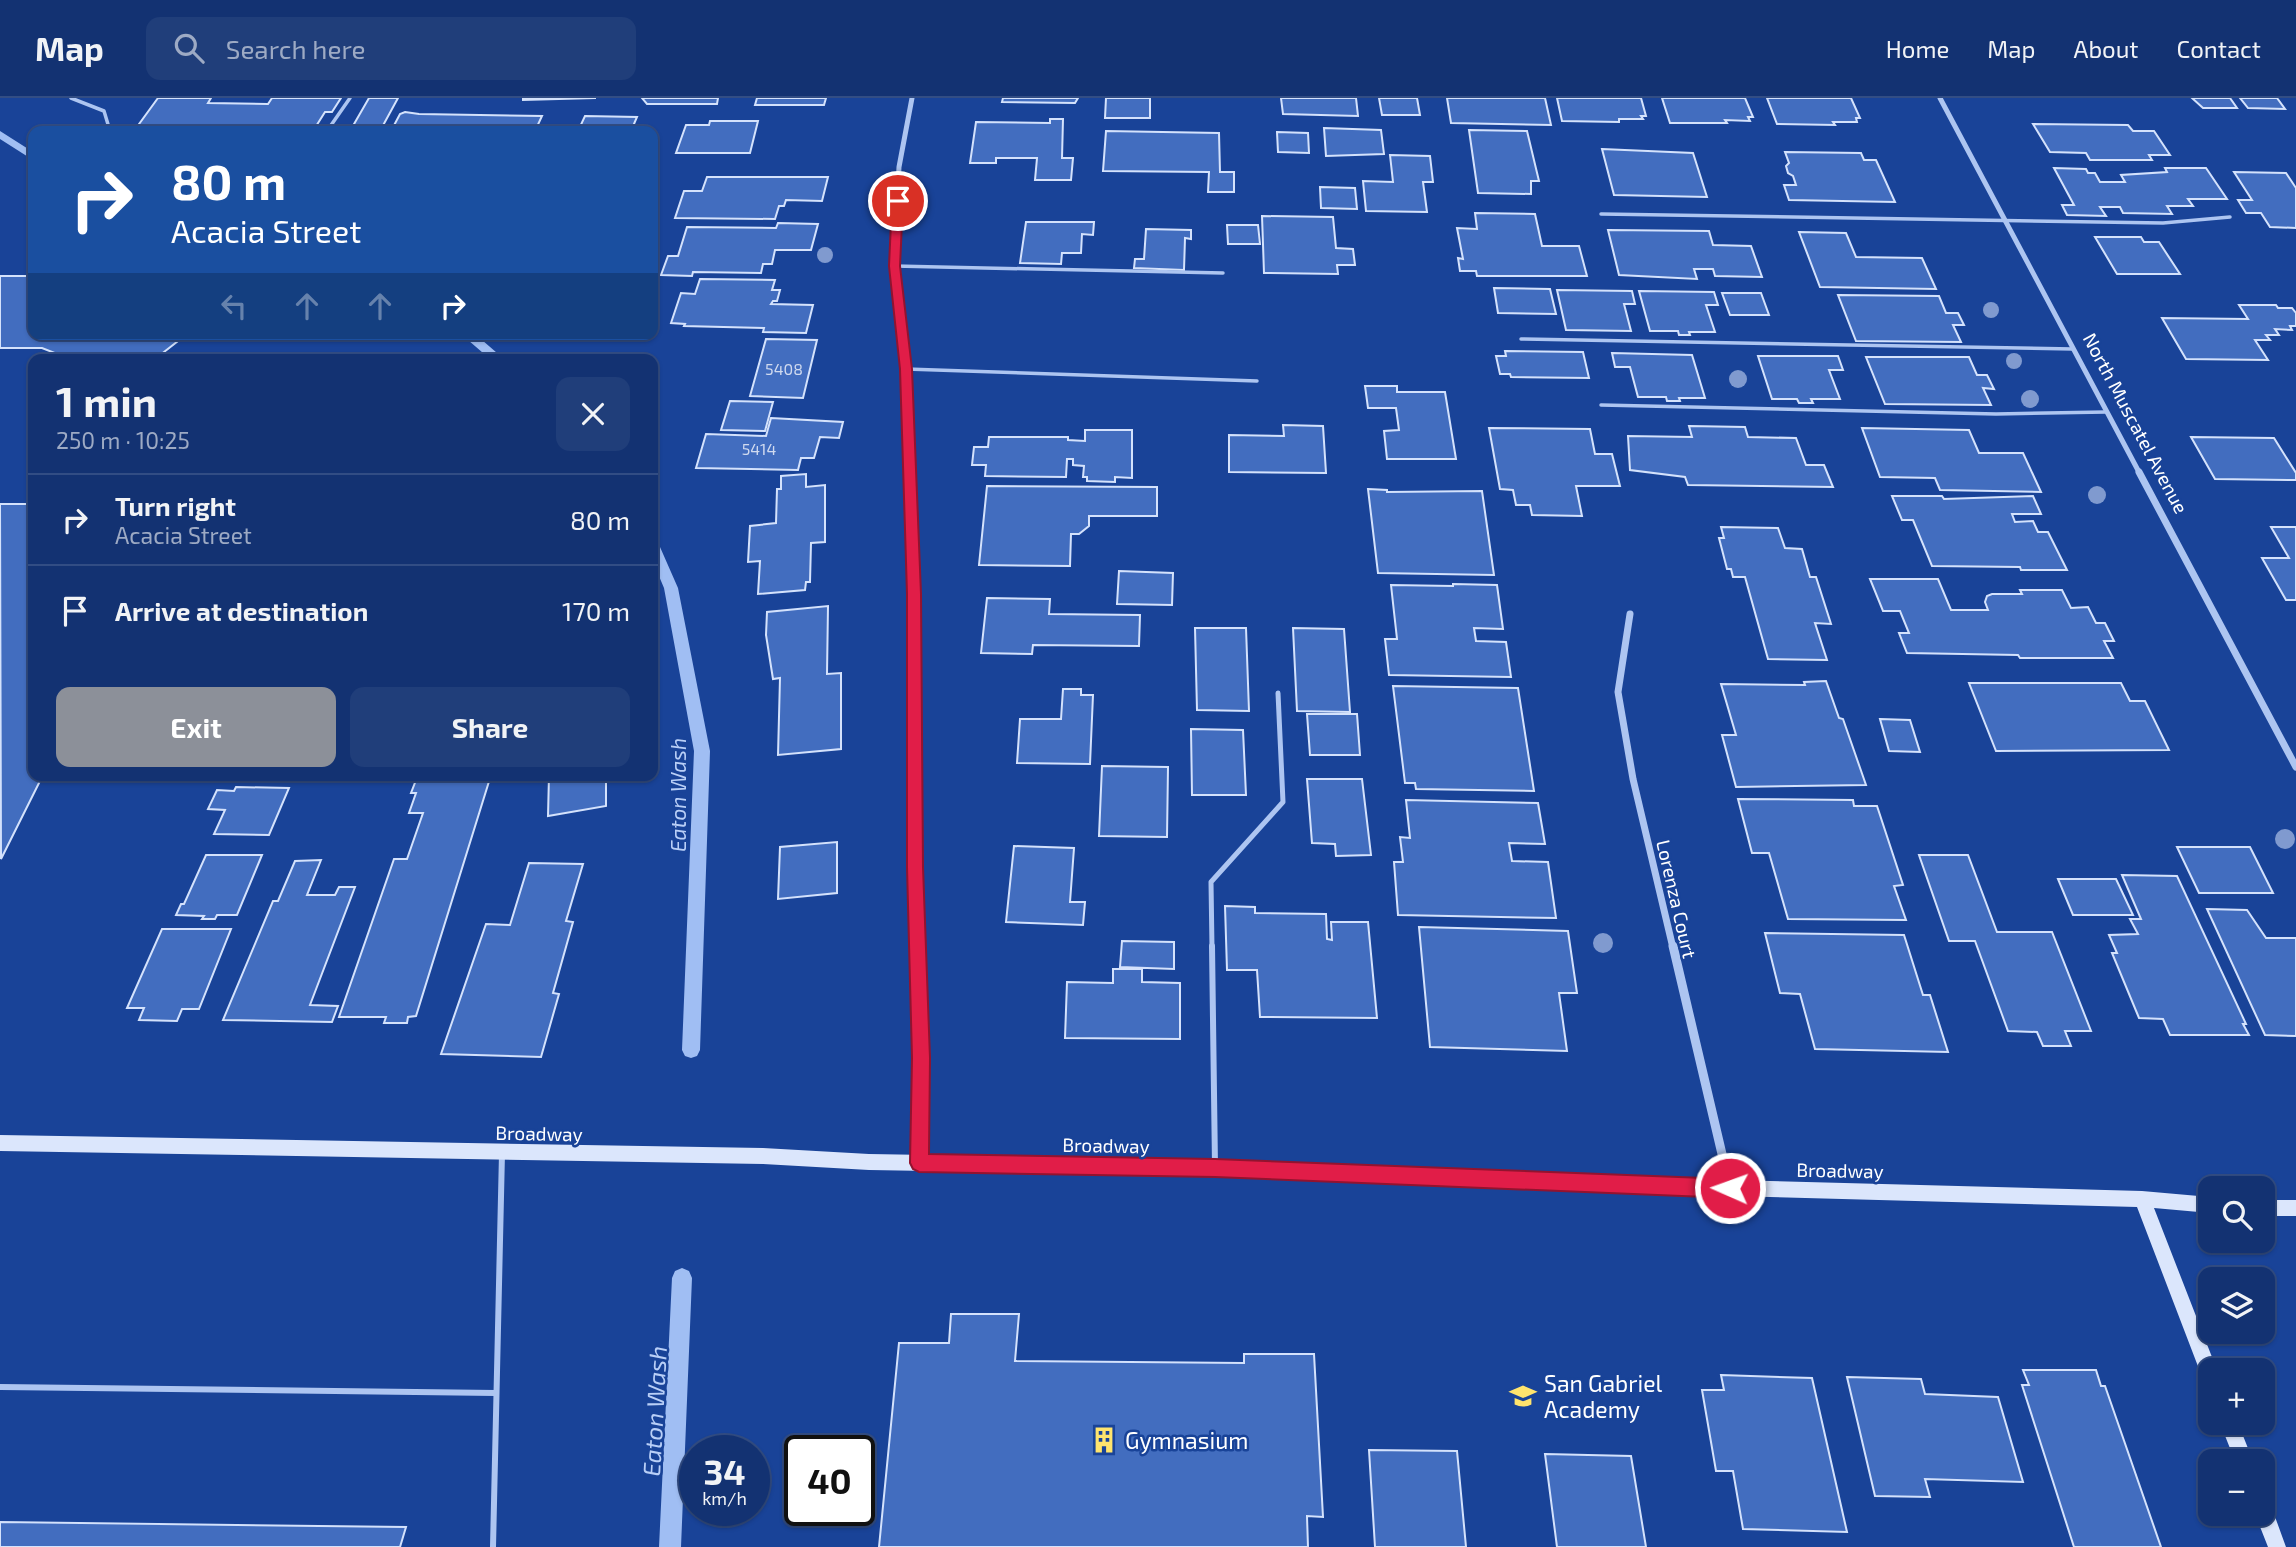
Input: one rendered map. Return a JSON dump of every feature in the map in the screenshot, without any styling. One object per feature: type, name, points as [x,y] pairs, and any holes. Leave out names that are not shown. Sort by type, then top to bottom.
[{"type":"street","points":[[912,98],[899,167],[894,266],[906,369],[914,594],[915,867],[921,1058],[919,1163]]},
{"type":"street","name":"North Muscatel Avenue","points":[[1940,98],[2296,767]]},
{"type":"street","name":"Lorenza Court","points":[[1630,614],[1618,692],[1633,779],[1730,1188]]},
{"type":"street","name":"Broadway","points":[[0,1143],[628,1156],[763,1156],[919,1163],[1215,1168],[1730,1188],[2142,1199],[2198,1204]]},
{"type":"street","points":[[2142,1199],[2203,1358]]},
{"type":"street","points":[[2275,1208],[2296,1208]]},
{"type":"street","points":[[2269,1526],[2277,1547]]},
{"type":"lane","points":[[71,98],[104,111],[108,126]]},
{"type":"lane","points":[[330,126],[350,98]]},
{"type":"lane","points":[[1601,214],[2163,223],[2230,217]]},
{"type":"lane","points":[[894,266],[1223,273]]},
{"type":"lane","points":[[1521,339],[2073,349]]},
{"type":"lane","points":[[906,369],[1257,381]]},
{"type":"lane","points":[[1601,405],[1996,414],[2106,412]]},
{"type":"lane","points":[[1215,1168],[1211,882],[1283,802],[1278,693]]},
{"type":"lane","points":[[493,1547],[502,1153]]},
{"type":"lane","points":[[0,1387],[496,1393]]},
{"type":"building","points":[[158,98],[211,98],[208,103],[268,104],[272,98],[341,98],[332,112],[325,112],[316,126],[138,126]]},
{"type":"building","points":[[369,98],[398,98],[383,126],[353,126]]},
{"type":"building","points":[[523,98],[596,98],[523,100]]},
{"type":"building","points":[[642,98],[718,98],[717,104],[647,104]]},
{"type":"building","points":[[757,98],[826,98],[824,105],[755,105]]},
{"type":"building","points":[[1003,98],[1078,98],[1075,103],[1002,102]]},
{"type":"building","points":[[1106,98],[1150,98],[1150,118],[1105,118]]},
{"type":"building","points":[[1281,98],[1356,98],[1358,116],[1283,114]]},
{"type":"building","points":[[1379,98],[1417,98],[1420,115],[1382,115]]},
{"type":"building","points":[[1447,98],[1545,98],[1551,125],[1451,123]]},
{"type":"building","points":[[1557,98],[1641,98],[1646,116],[1641,116],[1643,119],[1619,119],[1619,122],[1562,121]]},
{"type":"building","points":[[1662,98],[1745,98],[1753,117],[1748,117],[1750,121],[1725,120],[1727,123],[1670,123]]},
{"type":"building","points":[[1767,98],[1851,98],[1860,118],[1856,118],[1857,122],[1833,122],[1835,125],[1777,124]]},
{"type":"building","points":[[2192,98],[2230,98],[2237,108],[2203,108]]},
{"type":"building","points":[[2240,98],[2277,98],[2285,109],[2248,108]]},
{"type":"building","points":[[400,114],[542,116],[537,126],[394,126]]},
{"type":"building","points":[[585,116],[637,117],[633,126],[580,126]]},
{"type":"building","points":[[1050,119],[1063,119],[1062,158],[1073,158],[1071,180],[1035,180],[1037,158],[996,158],[996,163],[970,163],[976,122],[1050,123]]},
{"type":"building","points":[[710,121],[758,121],[750,153],[676,153],[686,125],[709,125]]},
{"type":"building","points":[[2033,124],[2128,125],[2133,131],[2154,131],[2170,155],[2149,155],[2152,160],[2090,160],[2086,153],[2050,152]]},
{"type":"building","points":[[1324,128],[1381,130],[1384,154],[1326,156]]},
{"type":"building","points":[[1469,130],[1527,131],[1539,181],[1531,181],[1531,194],[1478,193]]},
{"type":"building","points":[[1106,131],[1219,133],[1220,172],[1234,172],[1234,192],[1208,192],[1209,172],[1103,171]]},
{"type":"building","points":[[1277,132],[1308,133],[1309,153],[1278,152]]},
{"type":"building","points":[[1602,149],[1693,153],[1707,197],[1614,195]]},
{"type":"building","points":[[1785,152],[1861,153],[1864,160],[1876,160],[1895,202],[1789,200],[1784,185],[1796,185],[1793,176],[1788,173],[1786,166],[1789,163]]},
{"type":"building","points":[[1390,155],[1430,156],[1433,182],[1423,182],[1427,212],[1366,211],[1363,181],[1393,182]]},
{"type":"building","points":[[2054,168],[2086,169],[2088,173],[2095,173],[2100,182],[2125,182],[2121,175],[2167,172],[2165,168],[2206,168],[2227,199],[2188,199],[2193,206],[2167,206],[2172,214],[2123,213],[2120,207],[2100,207],[2106,216],[2067,215],[2062,205],[2074,205]]},
{"type":"building","points":[[2234,172],[2286,173],[2296,188],[2296,228],[2270,227],[2261,213],[2246,213],[2238,200],[2252,200]]},
{"type":"building","points":[[707,177],[828,177],[822,201],[786,200],[784,206],[779,206],[775,219],[675,218],[684,191],[702,191]]},
{"type":"building","points":[[1320,187],[1355,188],[1357,209],[1321,208]]},
{"type":"building","points":[[1475,213],[1535,214],[1542,246],[1579,246],[1587,276],[1477,276],[1476,271],[1460,271],[1458,258],[1463,259],[1457,228],[1477,229]]},
{"type":"building","points":[[1262,216],[1333,217],[1336,248],[1353,249],[1355,265],[1337,265],[1338,274],[1264,273]]},
{"type":"building","points":[[1026,222],[1094,222],[1093,235],[1082,234],[1081,253],[1062,253],[1061,264],[1020,263]]},
{"type":"building","points":[[778,223],[818,224],[811,250],[775,250],[772,264],[763,264],[761,273],[693,272],[692,276],[661,275],[668,256],[678,256],[687,227],[776,228]]},
{"type":"building","points":[[1227,225],[1258,225],[1260,244],[1228,244]]},
{"type":"building","points":[[1146,229],[1191,230],[1191,239],[1185,238],[1184,270],[1134,268],[1135,259],[1144,259]]},
{"type":"building","points":[[1608,230],[1709,231],[1713,245],[1751,246],[1762,277],[1715,276],[1713,269],[1694,269],[1697,279],[1619,275]]},
{"type":"building","points":[[1799,232],[1846,233],[1856,257],[1922,258],[1936,289],[1820,287]]},
{"type":"building","points":[[2095,237],[2141,237],[2144,242],[2159,242],[2180,274],[2117,274]]},
{"type":"building","points":[[0,276],[28,276],[28,340],[179,340],[161,354],[57,354],[42,348],[0,348]]},
{"type":"building","points":[[700,279],[775,280],[772,290],[780,290],[777,301],[771,304],[813,305],[806,333],[763,332],[764,328],[684,326],[685,324],[671,323],[681,293],[695,294]]},
{"type":"building","points":[[1494,288],[1550,289],[1556,314],[1498,313]]},
{"type":"building","points":[[1557,290],[1632,291],[1635,304],[1624,304],[1631,331],[1566,330]]},
{"type":"building","points":[[1639,291],[1714,292],[1718,305],[1706,305],[1715,332],[1689,332],[1690,335],[1679,335],[1678,331],[1650,331]]},
{"type":"building","points":[[1722,293],[1761,293],[1769,315],[1730,315]]},
{"type":"building","points":[[1838,295],[1939,296],[1946,313],[1958,313],[1964,325],[1953,325],[1961,342],[1856,341]]},
{"type":"building","points":[[2239,305],[2276,305],[2278,308],[2292,308],[2296,313],[2296,326],[2290,326],[2292,330],[2275,329],[2279,335],[2266,335],[2270,340],[2255,340],[2268,360],[2186,359],[2162,318],[2248,319]]},
{"type":"building","points":[[766,339],[817,340],[803,398],[750,396]]},
{"type":"building","points":[[1505,351],[1583,352],[1589,378],[1511,377],[1510,374],[1500,374],[1496,356],[1506,356]]},
{"type":"building","points":[[1612,353],[1692,355],[1705,398],[1667,401],[1666,397],[1638,397],[1630,367],[1615,367]]},
{"type":"building","points":[[1758,356],[1838,356],[1843,370],[1829,370],[1840,399],[1811,399],[1813,403],[1799,403],[1797,399],[1772,399]]},
{"type":"building","points":[[1866,357],[1969,357],[1977,375],[1987,375],[1994,389],[1983,388],[1991,405],[1885,404]]},
{"type":"building","points":[[1365,386],[1397,386],[1397,392],[1445,392],[1456,459],[1387,459],[1384,431],[1399,430],[1396,408],[1368,408]]},
{"type":"building","points":[[730,401],[773,402],[765,431],[721,430]]},
{"type":"building","points":[[771,418],[843,422],[839,438],[820,437],[814,458],[801,458],[798,470],[696,468],[706,434],[766,436]]},
{"type":"building","points":[[1283,425],[1323,426],[1326,473],[1229,472],[1229,435],[1284,436]]},
{"type":"building","points":[[1689,426],[1745,427],[1748,437],[1796,438],[1806,465],[1824,465],[1833,487],[1688,485],[1685,477],[1630,470],[1628,436],[1692,437]]},
{"type":"building","points":[[1489,428],[1590,429],[1595,454],[1612,454],[1620,486],[1576,486],[1582,516],[1532,515],[1530,505],[1516,505],[1513,490],[1500,489]]},
{"type":"building","points":[[1862,428],[1969,430],[1979,453],[2023,453],[2041,492],[1940,490],[1935,478],[1880,477]]},
{"type":"building","points":[[1085,430],[1132,430],[1132,478],[1115,477],[1115,482],[1087,481],[1087,477],[1083,477],[1084,466],[1073,465],[1073,459],[1067,459],[1066,477],[985,476],[986,465],[972,465],[974,447],[988,447],[989,437],[1068,437],[1068,440],[1085,441]]},
{"type":"building","points":[[2191,437],[2274,438],[2296,473],[2296,480],[2215,479]]},
{"type":"building","points":[[806,474],[806,487],[825,485],[825,542],[811,543],[810,582],[806,582],[805,590],[758,594],[760,561],[748,562],[750,526],[776,523],[777,489],[781,489],[781,476]]},
{"type":"building","points":[[987,486],[1157,487],[1157,516],[1089,516],[1089,526],[1079,534],[1071,534],[1070,566],[979,565]]},
{"type":"building","points":[[1368,489],[1387,492],[1482,491],[1494,575],[1378,573]]},
{"type":"building","points":[[1892,496],[1942,496],[1944,499],[2033,496],[2041,514],[2012,514],[2015,522],[2033,521],[2038,532],[2048,532],[2067,570],[1932,566],[1913,520],[1902,520]]},
{"type":"building","points":[[0,504],[28,504],[28,781],[40,781],[1,859]]},
{"type":"building","points":[[1721,527],[1778,528],[1785,548],[1802,549],[1810,577],[1816,577],[1831,624],[1815,623],[1827,660],[1768,659],[1745,577],[1733,577],[1731,569],[1727,569],[1719,538],[1724,538]]},
{"type":"building","points":[[2271,527],[2296,527],[2296,600],[2286,600],[2262,558],[2289,558]]},
{"type":"building","points":[[1119,571],[1173,573],[1172,605],[1117,604]]},
{"type":"building","points":[[1870,579],[1938,579],[1951,610],[1988,610],[1985,602],[1987,596],[1992,594],[2022,594],[2020,590],[2062,590],[2071,608],[2088,607],[2096,623],[2105,623],[2114,641],[2104,641],[2113,658],[2020,658],[2018,655],[1907,653],[1899,633],[1909,633],[1900,611],[1883,611]]},
{"type":"building","points":[[1391,585],[1497,585],[1503,629],[1474,628],[1476,641],[1506,642],[1511,677],[1389,675],[1385,639],[1397,639]]},
{"type":"building","points":[[987,598],[1050,599],[1049,614],[1140,615],[1139,646],[1033,645],[1032,654],[981,653]]},
{"type":"building","points":[[828,606],[827,674],[841,673],[841,749],[778,755],[780,678],[773,679],[766,635],[767,612]]},
{"type":"building","points":[[1195,628],[1246,628],[1249,711],[1197,710]]},
{"type":"building","points":[[1293,628],[1344,629],[1350,712],[1297,711]]},
{"type":"building","points":[[1826,681],[1839,718],[1843,719],[1866,785],[1736,787],[1722,735],[1736,735],[1721,684],[1805,685],[1804,682]]},
{"type":"building","points":[[1969,683],[2121,683],[2130,701],[2145,701],[2169,750],[1996,751]]},
{"type":"building","points":[[1393,686],[1518,688],[1534,791],[1416,789],[1415,783],[1405,783]]},
{"type":"building","points":[[1063,689],[1081,689],[1081,695],[1093,695],[1090,764],[1017,763],[1020,719],[1061,719]]},
{"type":"building","points":[[1307,714],[1357,714],[1360,755],[1310,755]]},
{"type":"building","points":[[1880,719],[1910,720],[1920,752],[1889,751]]},
{"type":"building","points":[[1191,729],[1243,730],[1246,795],[1192,795]]},
{"type":"building","points":[[1102,766],[1168,767],[1167,837],[1099,836]]},
{"type":"building","points":[[1307,779],[1362,779],[1371,855],[1336,856],[1335,844],[1312,843]]},
{"type":"building","points":[[416,781],[489,781],[416,1016],[408,1017],[407,1023],[384,1023],[386,1017],[339,1017],[394,859],[407,859],[423,813],[409,813],[416,793],[411,793]]},
{"type":"building","points":[[549,781],[606,781],[606,806],[548,816]]},
{"type":"building","points":[[236,787],[289,788],[269,835],[214,834],[225,810],[208,809],[217,790],[234,791]]},
{"type":"building","points":[[1738,799],[1853,800],[1854,806],[1877,806],[1903,885],[1894,886],[1906,920],[1788,919],[1769,853],[1752,853]]},
{"type":"building","points":[[1406,800],[1538,803],[1545,844],[1509,843],[1512,861],[1548,862],[1556,918],[1398,915],[1394,862],[1403,862],[1400,837],[1410,838]]},
{"type":"building","points":[[837,842],[837,893],[778,899],[780,847]]},
{"type":"building","points":[[1014,846],[1074,848],[1070,902],[1085,902],[1083,925],[1006,922]]},
{"type":"building","points":[[2177,847],[2250,847],[2273,893],[2199,893]]},
{"type":"building","points":[[206,855],[262,855],[237,915],[217,915],[215,919],[202,919],[204,916],[176,915],[181,904],[184,904]]},
{"type":"building","points":[[1919,855],[1968,855],[1997,932],[2052,932],[2091,1031],[2065,1031],[2071,1046],[2043,1046],[2037,1032],[2008,1031],[1975,941],[1949,941]]},
{"type":"building","points":[[321,860],[307,895],[335,895],[339,887],[355,887],[310,1005],[338,1006],[332,1022],[223,1020],[273,901],[278,901],[295,861]]},
{"type":"building","points":[[529,863],[583,864],[566,921],[573,922],[553,993],[559,994],[541,1057],[441,1054],[486,924],[510,925]]},
{"type":"building","points":[[2122,875],[2177,876],[2249,1035],[2170,1035],[2163,1019],[2139,1018],[2112,953],[2117,953],[2109,935],[2138,934],[2130,919],[2141,919]]},
{"type":"building","points":[[2058,879],[2116,879],[2133,915],[2073,915]]},
{"type":"building","points":[[1225,906],[1255,907],[1255,913],[1326,914],[1327,939],[1332,940],[1331,922],[1368,922],[1377,1018],[1260,1017],[1257,970],[1227,970]]},
{"type":"building","points":[[2207,909],[2247,910],[2266,938],[2296,938],[2296,1036],[2265,1035]]},
{"type":"building","points":[[1419,927],[1568,931],[1577,993],[1559,993],[1567,1051],[1430,1047]]},
{"type":"building","points":[[162,929],[231,929],[199,1009],[182,1009],[177,1021],[139,1020],[144,1008],[127,1008]]},
{"type":"building","points":[[1765,933],[1904,935],[1923,995],[1930,995],[1948,1052],[1815,1049],[1800,994],[1780,993]]},
{"type":"building","points":[[1122,941],[1174,942],[1174,969],[1120,967]]},
{"type":"building","points":[[1113,969],[1142,969],[1142,982],[1180,983],[1180,1039],[1065,1038],[1067,982],[1113,983]]},
{"type":"building","name":"Gymnasium","points":[[951,1314],[1019,1314],[1015,1361],[1244,1363],[1244,1354],[1314,1354],[1323,1517],[1307,1516],[1308,1547],[879,1547],[899,1343],[949,1343]]},
{"type":"building","points":[[2023,1370],[2096,1370],[2101,1386],[2105,1386],[2161,1547],[2074,1547],[2022,1385],[2029,1385]]},
{"type":"building","points":[[1721,1375],[1812,1378],[1847,1532],[1743,1529],[1733,1471],[1716,1471],[1702,1390],[1724,1390]]},
{"type":"building","points":[[1847,1377],[1921,1379],[1925,1394],[1998,1397],[2023,1482],[1925,1479],[1930,1497],[1875,1496]]},
{"type":"building","points":[[1369,1450],[1457,1451],[1466,1547],[1375,1547]]},
{"type":"building","points":[[1545,1454],[1631,1456],[1646,1547],[1557,1547]]},
{"type":"building","points":[[0,1522],[406,1527],[400,1547],[0,1547]]},
{"type":"waterway","name":"Eaton Wash","points":[[0,134],[28,154]]},
{"type":"waterway","name":"Eaton Wash","points":[[474,340],[492,354]]},
{"type":"waterway","name":"Eaton Wash","points":[[658,558],[671,588],[702,751],[691,1050]]},
{"type":"waterway","name":"Eaton Wash","points":[[670,1547],[682,1278]]},
{"type":"place","name":"San Gabriel Academy","points":[[1523,1396]]},
{"type":"place","name":"Gymnasium","points":[[1104,1440]]},
{"type":"route","points":[[898,201],[894,266],[906,369],[914,594],[915,867],[921,1058],[919,1163],[1215,1168],[1730,1188]]}]
